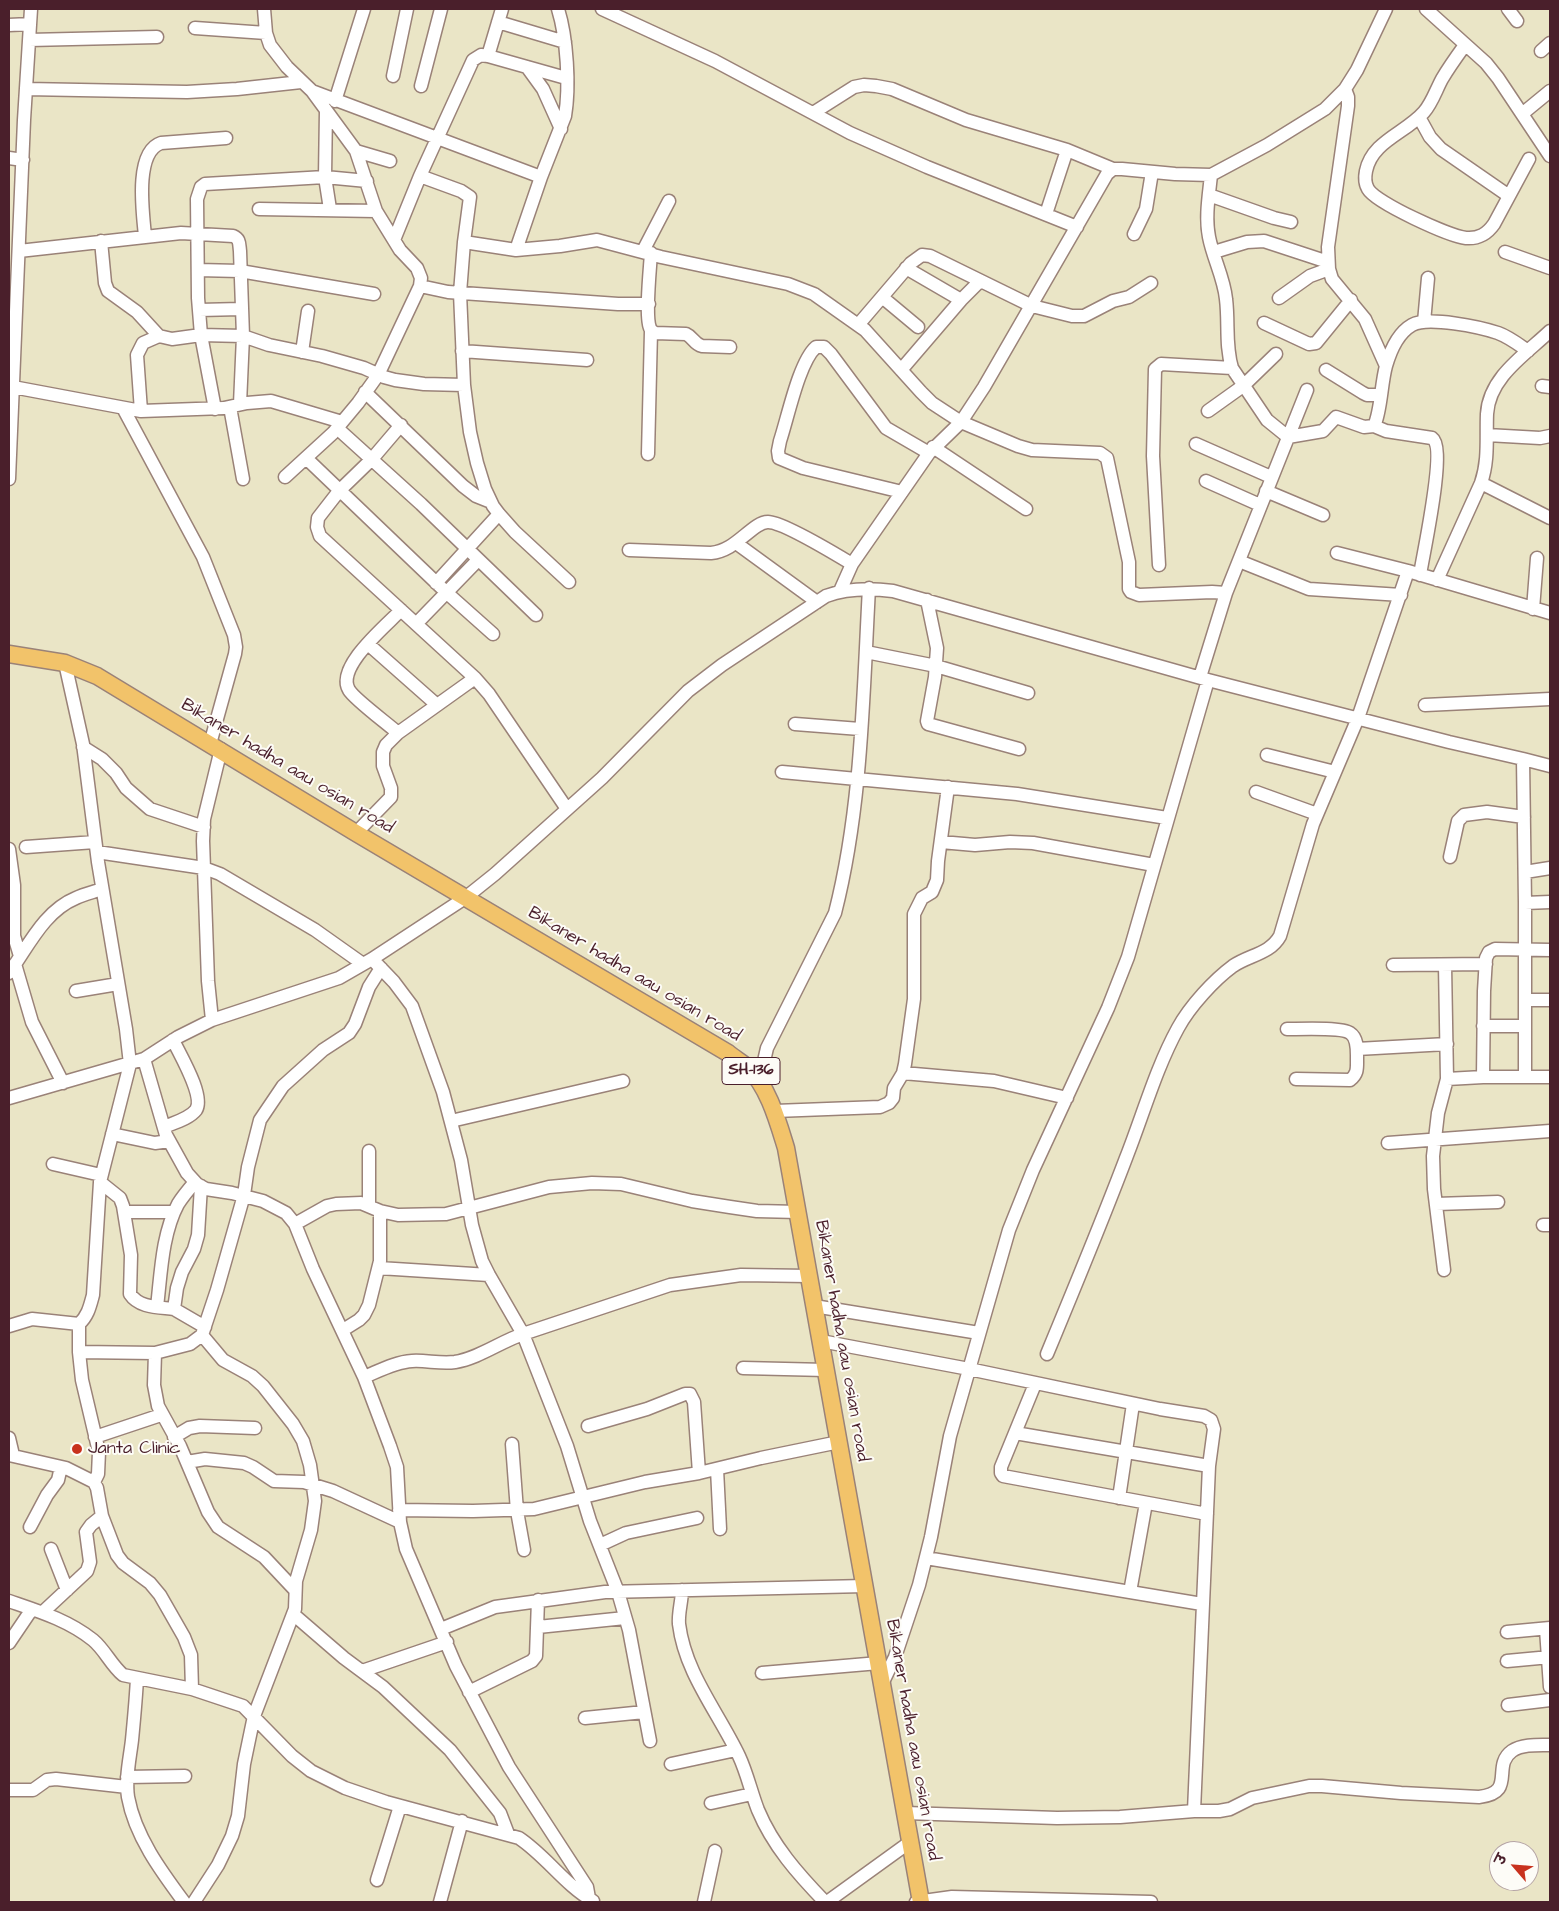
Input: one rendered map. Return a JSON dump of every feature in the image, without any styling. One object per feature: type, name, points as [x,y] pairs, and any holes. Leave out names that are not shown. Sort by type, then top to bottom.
[{"type":"main road","name":"Bikaner hadha aau osian road","points":[[10,656],[65,662],[114,685],[356,833],[728,1053],[748,1068],[759,1083],[775,1111],[786,1148],[879,1663],[919,1902]]},
{"type":"street","points":[[9,479],[13,387],[12,326],[19,251],[31,9]]},
{"type":"street","points":[[264,9],[266,33],[275,54],[312,91],[356,151],[376,211],[394,240],[417,268],[421,278],[420,286],[378,375],[340,425],[285,477]]},
{"type":"street","points":[[335,101],[364,9]]},
{"type":"street","points":[[393,76],[407,9]]},
{"type":"street","points":[[421,86],[441,9]]},
{"type":"street","points":[[488,56],[502,9]]},
{"type":"street","points":[[516,250],[567,107],[564,27],[558,9]]},
{"type":"street","points":[[602,9],[715,61],[850,133],[927,167],[1077,227]]},
{"type":"street","points":[[813,113],[854,87],[864,84],[892,90],[966,120],[1067,150],[1113,169],[1122,168],[1152,172],[1211,175],[1267,145],[1325,109],[1345,88],[1357,70],[1386,9]]},
{"type":"street","points":[[1426,9],[1486,63],[1550,156]]},
{"type":"street","points":[[1508,9],[1517,21]]},
{"type":"street","points":[[498,22],[565,42]]},
{"type":"street","points":[[9,25],[30,24]]},
{"type":"street","points":[[196,28],[266,33]]},
{"type":"street","points":[[29,40],[157,37]]},
{"type":"street","points":[[1465,45],[1446,72],[1430,103],[1420,117],[1381,146],[1371,159],[1366,169],[1366,185],[1374,195],[1402,212],[1466,238],[1476,238],[1488,233],[1529,159]]},
{"type":"street","points":[[394,240],[420,176],[470,64],[476,57],[488,56],[566,78]]},
{"type":"street","points":[[527,67],[543,89],[560,129]]},
{"type":"street","points":[[26,90],[188,92],[301,82]]},
{"type":"street","points":[[1345,88],[1348,106],[1336,182],[1328,247],[1328,265],[1338,288],[1351,300],[1365,318],[1386,366]]},
{"type":"street","points":[[312,91],[541,177]]},
{"type":"street","points":[[1522,114],[1550,91]]},
{"type":"street","points":[[326,110],[324,136],[325,177],[330,209]]},
{"type":"street","points":[[1420,117],[1430,137],[1440,149],[1509,196]]},
{"type":"street","points":[[145,236],[142,185],[150,150],[154,145],[226,138]]},
{"type":"street","points":[[1046,214],[1067,150]]},
{"type":"street","points":[[356,151],[390,161]]},
{"type":"street","points":[[9,158],[23,160]]},
{"type":"street","points":[[840,591],[852,564],[931,450],[961,422],[1032,306],[1103,181],[1113,169]]},
{"type":"street","points":[[1134,234],[1146,209],[1152,172]]},
{"type":"street","points":[[1211,175],[1208,234],[1226,298],[1227,344],[1232,368],[1268,420],[1288,437]]},
{"type":"street","points":[[420,176],[461,191],[470,197],[460,293],[462,350],[470,432],[485,489],[499,514],[515,532],[569,582]]},
{"type":"street","points":[[215,409],[215,400],[206,363],[200,310],[197,199],[201,187],[205,184],[325,177],[367,181]]},
{"type":"street","points":[[1209,195],[1274,218],[1291,222]]},
{"type":"street","points":[[648,454],[651,331],[649,327],[647,252],[669,202]]},
{"type":"street","points":[[259,209],[376,211]]},
{"type":"street","points":[[19,251],[181,233],[232,236],[237,238],[239,241],[243,336],[235,406],[242,479]]},
{"type":"street","points":[[464,242],[516,250],[597,240],[788,284],[814,294],[858,325],[932,403],[961,422],[1032,450],[1100,453],[1105,455],[1129,562],[1129,589],[1132,592],[1139,595],[1226,593]]},
{"type":"street","points":[[1214,252],[1248,242],[1264,241],[1328,265]]},
{"type":"street","points":[[100,242],[105,283],[108,291],[137,312],[159,336],[172,339],[202,335],[243,336],[269,345],[364,368],[395,380],[424,384],[464,385]]},
{"type":"street","points":[[1506,252],[1550,268]]},
{"type":"street","points":[[858,325],[906,268],[922,255],[930,256],[1032,306],[1061,314],[1084,316],[1113,301],[1129,297],[1152,283]]},
{"type":"street","points":[[1279,298],[1328,265]]},
{"type":"street","points":[[906,268],[961,300]]},
{"type":"street","points":[[198,270],[240,271],[374,294]]},
{"type":"street","points":[[1424,322],[1428,278]]},
{"type":"street","points":[[901,370],[961,300],[980,281]]},
{"type":"street","points":[[420,286],[460,293],[618,304],[649,304]]},
{"type":"street","points":[[882,297],[918,327]]},
{"type":"street","points":[[1264,324],[1309,344],[1316,343],[1351,300]]},
{"type":"street","points":[[200,310],[241,309]]},
{"type":"street","points":[[302,352],[308,311]]},
{"type":"street","points":[[1374,426],[1386,366],[1392,350],[1404,331],[1416,323],[1452,323],[1497,333],[1528,351]]},
{"type":"street","points":[[651,331],[655,333],[686,334],[691,336],[698,345],[702,346],[730,347]]},
{"type":"street","points":[[1436,580],[1482,483],[1487,457],[1487,412],[1490,398],[1509,369],[1550,331]]},
{"type":"street","points":[[141,410],[137,355],[143,343],[159,336]]},
{"type":"street","points":[[902,492],[803,468],[779,458],[780,441],[803,365],[809,352],[816,347],[824,347],[831,354],[886,428],[931,450],[1026,509]]},
{"type":"street","points":[[462,350],[586,360]]},
{"type":"street","points":[[1208,411],[1243,386],[1276,354]]},
{"type":"street","points":[[1159,565],[1153,456],[1155,369],[1161,364],[1232,368]]},
{"type":"street","points":[[1326,370],[1367,395],[1380,395]]},
{"type":"street","points":[[13,387],[141,410],[215,409],[259,401],[276,402],[340,425],[536,615]]},
{"type":"street","points":[[882,1684],[898,1648],[919,1585],[950,1436],[1009,1230],[1033,1170],[1108,1008],[1128,957],[1168,818],[1226,593],[1307,390]]},
{"type":"street","points":[[365,392],[463,486],[476,496],[491,502]]},
{"type":"street","points":[[123,408],[203,557],[234,635],[236,647],[215,747],[204,819],[208,981],[212,1020]]},
{"type":"street","points":[[1047,1354],[1179,1026],[1198,1000],[1222,975],[1234,965],[1269,949],[1280,936],[1317,814],[1358,718],[1400,595],[1414,573],[1437,480],[1437,444],[1432,438],[1386,431],[1374,426],[1364,427],[1336,417],[1323,431],[1288,437]]},
{"type":"street","points":[[400,425],[372,458],[339,491],[318,518],[317,527],[320,536],[476,678],[489,694],[567,809]]},
{"type":"street","points":[[1487,435],[1540,438],[1550,436]]},
{"type":"street","points":[[1196,444],[1271,477]]},
{"type":"street","points":[[306,458],[436,583],[493,634]]},
{"type":"street","points":[[1206,481],[1260,505]]},
{"type":"street","points":[[1482,483],[1550,518]]},
{"type":"street","points":[[1266,492],[1323,516]]},
{"type":"street","points":[[436,583],[499,514]]},
{"type":"street","points":[[629,550],[721,552],[736,543],[759,524],[768,522],[777,524],[817,544],[852,564]]},
{"type":"street","points":[[736,543],[817,602]]},
{"type":"street","points":[[1337,553],[1414,573],[1550,613]]},
{"type":"street","points":[[1533,609],[1537,558]]},
{"type":"street","points":[[416,624],[478,560]]},
{"type":"street","points":[[1239,561],[1309,589],[1400,595]]},
{"type":"street","points":[[759,1083],[763,1057],[767,1048],[835,913],[847,853],[857,779],[869,588]]},
{"type":"street","points":[[9,1098],[130,1064],[212,1020],[339,978],[372,964],[465,898],[495,874],[602,778],[688,691],[722,665],[826,596],[840,591],[869,588],[893,591],[1204,678],[1449,742],[1550,766]]},
{"type":"street","points":[[927,600],[937,648],[928,724],[1019,749]]},
{"type":"street","points":[[398,733],[348,689],[346,682],[349,667],[357,656],[401,610]]},
{"type":"street","points":[[368,644],[437,705]]},
{"type":"street","points":[[866,652],[936,666],[1028,693]]},
{"type":"street","points":[[65,662],[83,748],[102,889],[126,1029],[130,1064],[100,1178],[93,1295],[90,1308],[80,1324],[79,1352],[82,1380],[99,1452],[99,1463],[94,1482]]},
{"type":"street","points":[[356,833],[390,797],[392,788],[383,766],[383,752],[386,745],[398,733],[476,678]]},
{"type":"street","points":[[1425,706],[1550,700]]},
{"type":"street","points":[[795,724],[860,729]]},
{"type":"street","points":[[83,748],[102,759],[126,788],[150,809],[204,827]]},
{"type":"street","points":[[1267,755],[1335,772]]},
{"type":"street","points":[[1523,759],[1525,1076]]},
{"type":"street","points":[[782,772],[1023,795],[1168,818]]},
{"type":"street","points":[[775,1111],[880,1107],[889,1103],[893,1098],[897,1081],[903,1073],[914,999],[914,914],[922,898],[936,887],[948,787]]},
{"type":"street","points":[[1256,792],[1317,814]]},
{"type":"street","points":[[1450,857],[1458,821],[1464,815],[1487,812],[1524,817]]},
{"type":"street","points":[[941,842],[975,844],[1033,843],[1154,865]]},
{"type":"street","points":[[26,847],[96,847],[204,868],[220,874],[372,964],[394,982],[412,1006],[443,1092],[461,1160],[472,1226],[488,1275],[523,1334],[568,1446],[582,1497],[618,1592],[650,1741]]},
{"type":"street","points":[[9,849],[14,885],[15,965],[32,1022],[63,1083]]},
{"type":"street","points":[[1525,872],[1550,868]]},
{"type":"street","points":[[15,965],[42,925],[56,910],[75,898],[102,889]]},
{"type":"street","points":[[1525,903],[1550,902]]},
{"type":"street","points":[[1483,1077],[1486,958],[1491,950],[1550,950]]},
{"type":"street","points":[[79,1352],[155,1353],[190,1344],[203,1331],[244,1196],[260,1120],[283,1086],[323,1050],[349,1033],[355,1024],[370,987],[372,964]]},
{"type":"street","points":[[1393,965],[1486,964]]},
{"type":"street","points":[[1444,1270],[1436,1204],[1433,1156],[1438,1113],[1447,1079],[1445,965]]},
{"type":"street","points":[[76,991],[118,984]]},
{"type":"street","points":[[1525,1000],[1550,1000]]},
{"type":"street","points":[[1483,1026],[1524,1026]]},
{"type":"street","points":[[1287,1029],[1341,1030],[1350,1033],[1355,1038],[1357,1049],[1357,1070],[1350,1080],[1296,1079]]},
{"type":"street","points":[[164,1127],[189,1116],[196,1110],[199,1098],[173,1040]]},
{"type":"street","points":[[1357,1049],[1447,1044]]},
{"type":"street","points":[[144,1058],[169,1141],[187,1173],[198,1184],[262,1201],[286,1213],[295,1224],[313,1269],[364,1377],[396,1467],[400,1516],[406,1549],[441,1630],[469,1692],[509,1767],[587,1887],[594,1901]]},
{"type":"street","points":[[903,1073],[994,1081],[1067,1098]]},
{"type":"street","points":[[1447,1079],[1550,1077]]},
{"type":"street","points":[[451,1121],[623,1081]]},
{"type":"street","points":[[1388,1144],[1550,1131]]},
{"type":"street","points":[[112,1134],[155,1143],[169,1141]]},
{"type":"street","points":[[342,1330],[364,1315],[379,1268],[380,1261],[368,1151]]},
{"type":"street","points":[[54,1164],[100,1178],[120,1198],[131,1255],[130,1294],[133,1299],[140,1303],[174,1309],[203,1331],[223,1360],[252,1376],[263,1386],[282,1409],[303,1441],[310,1465],[315,1501],[314,1515],[295,1590],[293,1614],[254,1716],[244,1764],[241,1800],[232,1836],[218,1865],[194,1902]]},
{"type":"street","points":[[295,1224],[327,1206],[361,1203],[398,1215],[424,1216],[446,1214],[549,1187],[592,1183],[621,1184],[692,1201],[757,1211],[798,1212]]},
{"type":"street","points":[[157,1306],[166,1242],[174,1212],[179,1202],[198,1184]]},
{"type":"street","points":[[174,1309],[177,1288],[182,1272],[194,1249],[198,1235],[198,1184]]},
{"type":"street","points":[[1436,1204],[1498,1202]]},
{"type":"street","points":[[124,1212],[174,1212]]},
{"type":"street","points":[[379,1268],[488,1275]]},
{"type":"street","points":[[364,1377],[393,1365],[410,1361],[456,1362],[477,1355],[504,1341],[523,1334],[670,1285],[741,1275],[809,1276]]},
{"type":"street","points":[[814,1306],[979,1334]]},
{"type":"street","points":[[9,1326],[32,1319],[80,1324]]},
{"type":"street","points":[[821,1341],[969,1369],[1133,1404],[1204,1416],[1211,1420],[1214,1429],[1209,1466],[1194,1811]]},
{"type":"street","points":[[155,1353],[155,1395],[162,1415],[187,1462],[201,1499],[218,1527],[264,1557],[295,1590]]},
{"type":"street","points":[[743,1368],[826,1370]]},
{"type":"street","points":[[1035,1384],[1002,1467],[1001,1473],[1004,1476],[1207,1514]]},
{"type":"street","points":[[588,1426],[690,1394],[694,1402],[699,1474]]},
{"type":"street","points":[[1119,1498],[1133,1404]]},
{"type":"street","points":[[95,1437],[162,1415]]},
{"type":"street","points":[[174,1437],[190,1428],[200,1426],[255,1428]]},
{"type":"street","points":[[1015,1433],[1209,1466]]},
{"type":"street","points":[[9,1438],[11,1455],[61,1467],[94,1482],[97,1488],[102,1516],[117,1555],[123,1563],[150,1583],[160,1595],[184,1637],[191,1655],[192,1689]]},
{"type":"street","points":[[187,1462],[205,1459],[244,1463],[274,1481],[312,1484],[400,1516],[517,1511],[559,1504],[645,1482],[699,1474],[761,1458],[839,1442]]},
{"type":"street","points":[[512,1444],[517,1511],[524,1550]]},
{"type":"street","points":[[30,1527],[47,1495],[58,1480],[61,1467]]},
{"type":"street","points":[[717,1470],[720,1529]]},
{"type":"street","points":[[1130,1592],[1146,1503]]},
{"type":"street","points":[[9,1643],[38,1611],[67,1590],[87,1571],[90,1562],[86,1532],[102,1516]]},
{"type":"street","points":[[600,1545],[626,1533],[697,1518]]},
{"type":"street","points":[[51,1549],[67,1590]]},
{"type":"street","points":[[926,1558],[1202,1604]]},
{"type":"street","points":[[441,1630],[495,1606],[538,1600],[618,1592],[865,1586]]},
{"type":"street","points":[[682,1590],[679,1622],[686,1655],[695,1677],[736,1750],[769,1833],[798,1875],[826,1902],[910,1842]]},
{"type":"street","points":[[469,1692],[532,1661],[536,1656],[538,1600]]},
{"type":"street","points":[[9,1601],[38,1611],[92,1640],[99,1646],[115,1668],[123,1674],[192,1689],[243,1706],[292,1756],[311,1770],[345,1788],[400,1806],[462,1821],[519,1838],[530,1845],[576,1888],[594,1901]]},
{"type":"street","points":[[293,1614],[409,1710],[450,1750],[500,1813],[508,1834]]},
{"type":"street","points":[[538,1627],[625,1618]]},
{"type":"street","points":[[1507,1632],[1548,1629],[1550,1687]]},
{"type":"street","points":[[362,1671],[447,1642]]},
{"type":"street","points":[[1507,1661],[1549,1657]]},
{"type":"street","points":[[762,1673],[879,1663]]},
{"type":"street","points":[[137,1678],[135,1716],[127,1782],[133,1818],[165,1876],[184,1902]]},
{"type":"street","points":[[1508,1705],[1550,1700]]},
{"type":"street","points":[[585,1718],[644,1712]]},
{"type":"street","points":[[905,1813],[1057,1818],[1120,1817],[1194,1811],[1219,1811],[1252,1798],[1316,1786],[1460,1796],[1492,1796],[1500,1788],[1505,1759],[1511,1752],[1522,1746],[1550,1744]]},
{"type":"street","points":[[671,1764],[736,1750]]},
{"type":"street","points":[[9,1790],[33,1790],[47,1780],[56,1779],[127,1782],[185,1776]]},
{"type":"street","points":[[711,1802],[752,1794]]},
{"type":"street","points":[[378,1880],[400,1806]]},
{"type":"street","points":[[440,1902],[462,1821]]},
{"type":"street","points":[[704,1902],[715,1851]]},
{"type":"street","points":[[919,1902],[952,1897],[1151,1902]]},
{"type":"place","name":"Janta Clinic","points":[[77,1449]]}]
